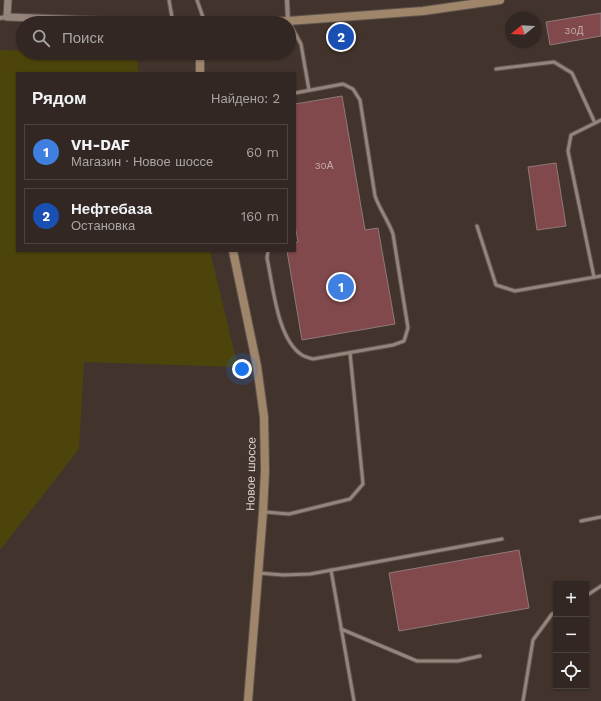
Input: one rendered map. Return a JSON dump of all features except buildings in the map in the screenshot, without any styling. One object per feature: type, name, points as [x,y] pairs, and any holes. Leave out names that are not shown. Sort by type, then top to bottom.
[{"type":"main road","points":[[296,20],[423,11],[500,0]]},
{"type":"main road","points":[[200,60],[200,72]]},
{"type":"main road","name":"Новое шоссе","points":[[233,252],[257,366],[264,417],[265,471],[263,512],[248,701]]},
{"type":"street","points":[[8,0],[3,17],[16,17]]},
{"type":"street","points":[[287,0],[288,16]]},
{"type":"lane","points":[[169,0],[171,16]]},
{"type":"lane","points":[[197,0],[203,16]]},
{"type":"lane","points":[[296,35],[301,44],[309,90]]},
{"type":"lane","points":[[496,69],[554,62],[572,73],[595,123]]},
{"type":"lane","points":[[268,252],[267,258],[281,325],[288,340],[301,355],[313,359],[393,345],[404,341],[408,328],[393,234],[388,220],[380,208],[375,196],[360,100],[353,89],[343,84],[296,93]]},
{"type":"lane","points":[[594,277],[568,151],[571,135],[601,120]]},
{"type":"lane","points":[[477,226],[496,285],[515,291],[601,276]]},
{"type":"lane","points":[[263,512],[289,514],[350,499],[362,484],[350,353]]},
{"type":"lane","points":[[581,521],[601,517]]},
{"type":"lane","points":[[258,572],[310,574],[502,538]]},
{"type":"lane","points":[[331,570],[354,701]]},
{"type":"lane","points":[[589,594],[601,586]]},
{"type":"lane","points":[[523,701],[533,640],[553,614]]},
{"type":"lane","points":[[342,629],[417,661],[458,661],[480,656]]},
{"type":"shaded area","points":[[0,50],[16,51],[16,60],[137,60],[139,72],[16,72],[16,252],[210,252],[238,367],[84,362],[79,449],[0,550]]},
{"type":"place","name":"Нефтебаза","points":[[341,37]]},
{"type":"place","name":"VH-DAF","points":[[341,287]]}]
